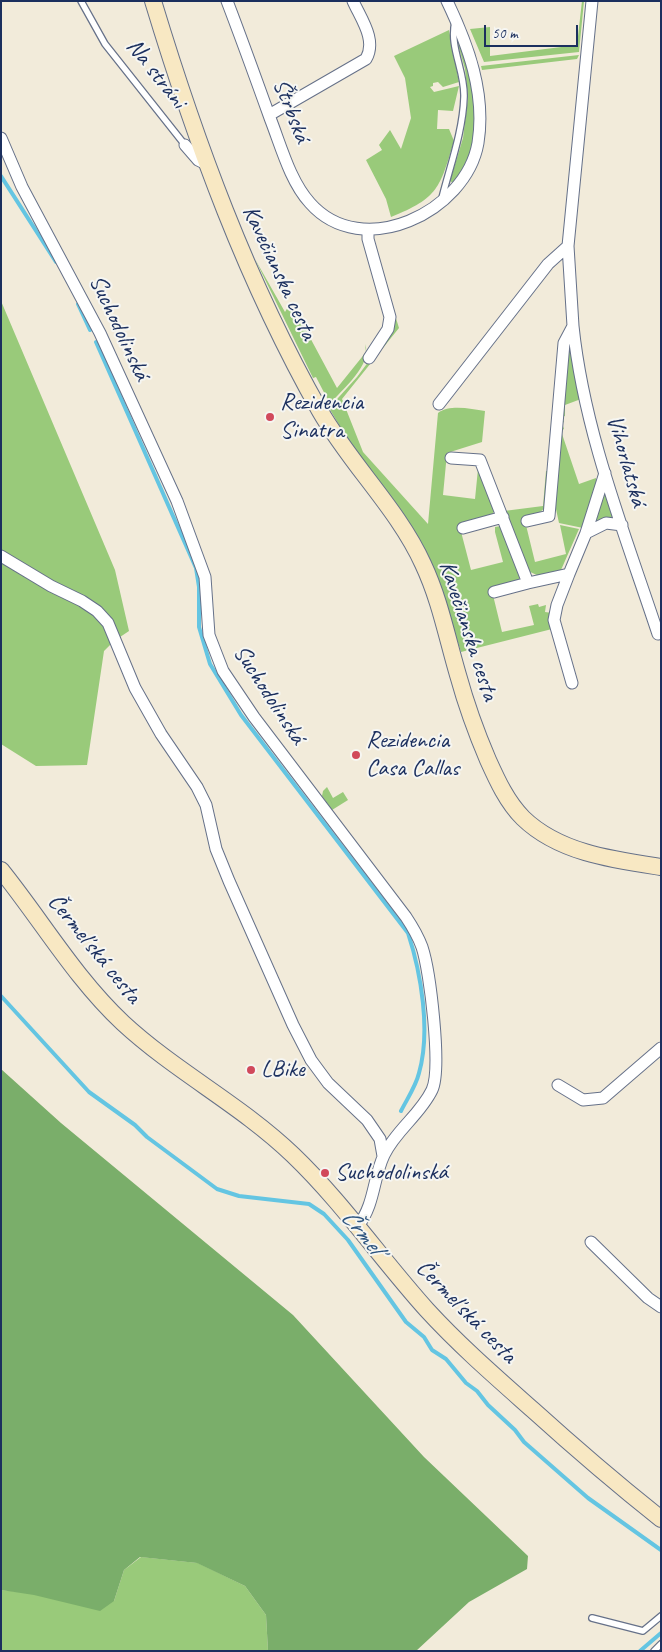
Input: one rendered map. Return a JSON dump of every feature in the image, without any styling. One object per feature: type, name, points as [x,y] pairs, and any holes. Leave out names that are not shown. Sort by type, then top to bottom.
[{"type":"street","name":"Kavečianska cesta","points":[[153,1],[206,164],[241,250],[320,411],[348,455],[409,538],[422,562],[433,587],[480,742],[504,794],[523,818],[548,836],[606,858],[661,866]]},
{"type":"street","name":"Štrbská","points":[[228,1],[269,114],[297,183],[310,203],[320,213],[336,221],[368,230]]},
{"type":"street","points":[[269,114],[366,59],[371,51],[371,42],[353,1]]},
{"type":"street","points":[[369,358],[388,329],[390,317],[368,239],[368,230],[391,228],[424,213],[442,200],[466,173],[475,153],[479,132],[478,94],[473,64],[447,1]]},
{"type":"street","name":"Vihorlatská","points":[[592,1],[568,246],[573,326],[590,416],[605,473],[658,634]]},
{"type":"street","name":"Suchodolinská","points":[[1,138],[22,187],[96,325],[176,501],[205,577],[209,635],[224,671],[275,746],[406,916],[422,947],[428,977],[436,1078],[424,1103],[393,1140],[383,1156],[370,1206],[358,1226]]},
{"type":"street","name":"Na stráni","points":[[185,145],[198,160],[206,164]]},
{"type":"street","points":[[439,404],[548,264],[568,246]]},
{"type":"street","name":"Vihorlatská","points":[[527,521],[549,516],[564,343],[573,326]]},
{"type":"street","points":[[451,458],[480,460],[528,583]]},
{"type":"street","points":[[572,683],[554,620],[557,605],[586,533],[605,473]]},
{"type":"street","points":[[463,528],[503,517]]},
{"type":"street","points":[[586,533],[606,523],[622,525]]},
{"type":"street","points":[[1,556],[51,586],[97,610],[108,623],[135,688],[161,734],[197,787],[206,805],[216,849],[229,881],[293,1025],[311,1060],[328,1083],[368,1120],[380,1139],[383,1156]]},
{"type":"street","points":[[494,592],[569,574]]},
{"type":"street","name":"Čermeľská cesta","points":[[1,870],[88,987],[122,1022],[162,1056],[266,1130],[328,1190],[428,1311],[457,1341],[560,1435],[661,1519]]},
{"type":"street","points":[[558,1085],[584,1100],[603,1098],[661,1048]]},
{"type":"street","points":[[591,1242],[648,1298],[661,1306]]},
{"type":"lane","name":"Na stráni","points":[[81,1],[105,44],[185,145]]},
{"type":"lane","points":[[442,200],[456,145],[464,97],[461,70],[453,39],[456,20]]},
{"type":"lane","points":[[592,1618],[643,1632],[661,1616]]},
{"type":"lane","points":[[654,1651],[661,1644]]},
{"type":"green space","points":[[582,1],[584,1],[579,52],[484,62],[470,29],[490,27],[490,56],[577,45]]},
{"type":"green space","points":[[449,30],[459,82],[443,87],[438,82],[433,83],[433,86],[430,87],[434,92],[459,86],[453,111],[438,110],[437,129],[449,129],[454,141],[445,170],[435,189],[419,204],[391,217],[386,199],[366,160],[382,150],[379,145],[390,130],[401,149],[411,118],[405,78],[394,56]]},
{"type":"green space","points":[[459,40],[472,85],[475,118],[471,150],[465,167],[453,183],[450,181],[463,138],[468,97],[465,69],[457,41]]},
{"type":"green space","points":[[579,55],[577,59],[482,70],[481,66]]},
{"type":"green space","points":[[372,241],[399,328],[342,399],[363,452],[428,524],[438,413],[454,408],[485,411],[482,442],[447,453],[443,495],[475,499],[478,469],[495,510],[492,515],[459,524],[471,570],[503,562],[495,532],[495,527],[501,526],[521,577],[517,581],[491,587],[502,632],[534,625],[529,606],[538,604],[539,607],[546,605],[545,612],[552,613],[552,629],[461,652],[428,555],[419,539],[354,450],[329,408],[357,377],[392,330]]},
{"type":"green space","points":[[255,259],[285,312],[291,302],[337,388],[366,352],[361,368],[330,404],[316,377],[313,378]]},
{"type":"green space","points":[[1,301],[115,570],[129,631],[114,641],[104,651],[87,765],[36,766],[1,744]]},
{"type":"green space","points":[[567,347],[569,347],[581,399],[565,405],[565,416],[562,417],[564,429],[561,431],[579,484],[596,478],[594,497],[583,528],[559,523],[554,500]]},
{"type":"green space","points":[[546,471],[549,471],[545,508],[540,512],[524,517],[535,562],[566,554],[560,525],[579,529],[561,570],[539,576],[528,571],[504,511],[543,506]]},
{"type":"green space","points":[[605,494],[615,519],[592,523]]},
{"type":"green space","points":[[327,787],[333,798],[343,792],[348,800],[332,810],[322,796],[323,791]]},
{"type":"green space","points":[[1,1069],[61,1123],[293,1315],[424,1457],[528,1556],[527,1569],[469,1602],[416,1651],[268,1651],[266,1615],[245,1586],[197,1563],[140,1557],[124,1570],[114,1601],[100,1611],[34,1595],[1,1590]]},
{"type":"green space","points":[[141,1557],[198,1563],[245,1586],[266,1615],[268,1651],[1,1651],[1,1590],[114,1601],[124,1570]]},
{"type":"waterway","points":[[1,176],[56,262]]},
{"type":"waterway","points":[[78,304],[90,330]]},
{"type":"waterway","points":[[96,342],[196,568],[199,587],[199,627],[210,664],[241,715],[408,933],[417,966],[423,1002],[424,1039],[423,1057],[418,1078],[401,1111]]},
{"type":"waterway","name":"Črmeľ","points":[[1,996],[89,1092],[217,1189],[239,1196],[309,1204],[324,1214],[348,1240],[406,1322],[424,1337],[432,1350],[446,1359],[466,1383],[477,1391],[488,1405],[515,1430],[524,1442],[588,1498],[661,1550]]},
{"type":"waterway","points":[[640,1651],[661,1633]]},
{"type":"place","name":"Rezidencia Sinatra","points":[[270,417]]},
{"type":"place","name":"Rezidencia Casa Callas","points":[[356,755]]},
{"type":"place","name":"LBike","points":[[251,1070]]},
{"type":"place","name":"Suchodolinská","points":[[325,1173]]}]
